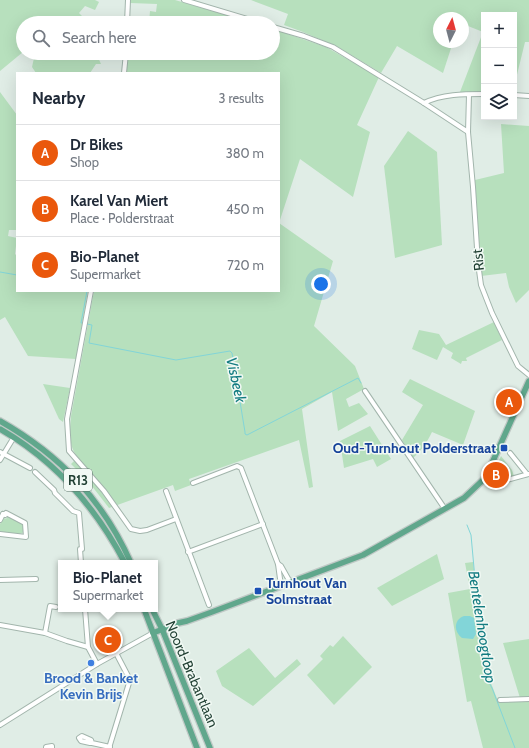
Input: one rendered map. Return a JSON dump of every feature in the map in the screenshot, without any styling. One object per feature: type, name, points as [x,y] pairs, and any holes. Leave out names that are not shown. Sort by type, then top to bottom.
[{"type":"main road","points":[[153,633],[363,555],[470,494],[483,480],[492,463],[529,381]]},
{"type":"main road","name":"R13","points":[[0,421],[21,433],[52,456],[78,480],[118,534],[130,560]]},
{"type":"main road","name":"R13","points":[[0,429],[14,437],[48,463],[72,486],[85,501],[110,537],[122,560]]},
{"type":"main road","name":"Noord-Brabantlaan","points":[[145,612],[197,748]]},
{"type":"main road","name":"Noord-Brabantlaan","points":[[153,612],[210,748]]},
{"type":"street","points":[[127,16],[128,0]]},
{"type":"street","points":[[184,0],[238,16]]},
{"type":"street","points":[[280,29],[304,36],[333,48],[424,103],[468,132]]},
{"type":"street","points":[[124,72],[125,60]]},
{"type":"street","name":"Rist","points":[[470,94],[468,132],[481,285],[492,313],[518,366],[529,375]]},
{"type":"street","points":[[424,103],[435,98],[448,95],[481,94]]},
{"type":"street","points":[[517,95],[529,96]]},
{"type":"street","points":[[91,292],[67,419],[69,451],[104,491],[131,529],[140,531],[147,530],[176,519]]},
{"type":"street","points":[[365,391],[445,509]]},
{"type":"street","points":[[0,460],[2,453],[14,437]]},
{"type":"street","points":[[2,453],[30,468]]},
{"type":"street","points":[[483,480],[496,483],[528,474],[510,453]]},
{"type":"street","points":[[193,483],[240,466],[278,564],[281,586]]},
{"type":"street","points":[[35,472],[73,511],[79,513],[82,549],[80,549],[81,560]]},
{"type":"street","points":[[166,492],[209,605]]},
{"type":"street","points":[[0,520],[2,513],[5,515],[6,513],[25,523],[26,537],[0,534]]},
{"type":"street","points":[[188,552],[262,524]]},
{"type":"street","points":[[278,564],[281,566],[290,582]]},
{"type":"street","points":[[0,580],[36,579]]},
{"type":"street","points":[[45,633],[48,605],[56,607]]},
{"type":"street","points":[[86,612],[88,647],[97,664]]},
{"type":"street","points":[[0,625],[45,633],[88,647]]},
{"type":"street","points":[[0,725],[97,664],[153,633]]},
{"type":"street","points":[[92,743],[110,748],[130,683],[116,653]]},
{"type":"street","points":[[500,700],[529,699]]},
{"type":"street","points":[[46,748],[52,746],[52,748]]},
{"type":"green space","points":[[0,0],[95,0],[99,2],[95,10],[85,6],[79,13],[82,16],[16,16],[16,58],[0,71]]},
{"type":"green space","points":[[130,0],[175,0],[229,16],[150,16],[150,11],[156,12],[157,4],[130,3]]},
{"type":"green space","points":[[251,0],[529,0],[529,42],[525,42],[517,75],[517,12],[481,12],[481,31],[469,26],[469,12],[433,12],[433,48],[451,48],[443,73],[397,46],[381,73],[338,47],[284,25],[288,14]]},
{"type":"green space","points":[[280,31],[326,47],[379,77],[357,125],[370,132],[353,197],[300,159],[280,220],[280,72],[126,72],[127,60],[280,60]]},
{"type":"green space","points":[[481,37],[481,92],[460,92]]},
{"type":"green space","points":[[34,60],[99,60],[101,64],[96,64],[91,72],[35,72],[32,67]]},
{"type":"green space","points":[[0,92],[16,114],[16,230],[9,230],[8,236],[16,238],[16,292],[88,292],[76,359],[28,356],[5,317],[0,320]]},
{"type":"green space","points":[[501,124],[529,126],[529,290],[516,303],[509,287],[506,273],[481,276],[475,180],[504,173]]},
{"type":"green space","points":[[408,131],[437,152],[442,245],[395,258],[384,166]]},
{"type":"green space","points":[[280,224],[333,261],[314,326],[355,366],[364,389],[346,399],[349,407],[359,403],[368,414],[338,431],[332,392],[302,409],[313,487],[309,488],[299,440],[189,479],[191,485],[175,491],[173,485],[109,508],[88,481],[71,464],[78,457],[71,444],[71,416],[94,292],[280,292]]},
{"type":"green space","points":[[494,322],[502,340],[466,358],[467,361],[462,361],[461,364],[451,358],[453,353],[443,347],[437,360],[412,349],[419,330],[439,334],[446,345]]},
{"type":"green space","points":[[410,379],[475,411],[463,445],[432,432],[424,446],[413,458],[402,440],[423,405],[402,392]]},
{"type":"green space","points":[[43,384],[70,388],[63,422],[59,419]]},
{"type":"green space","points":[[370,426],[391,459],[377,467],[373,459],[344,468],[340,441]]},
{"type":"green space","points":[[501,456],[512,470],[514,476],[497,480],[491,477]]},
{"type":"green space","points":[[8,515],[23,524],[24,532],[12,534],[0,531],[0,524]]},
{"type":"green space","points":[[437,554],[444,579],[392,606],[377,588]]},
{"type":"green space","points":[[473,562],[487,673],[498,701],[520,698],[503,643],[529,639],[529,748],[483,748],[471,701],[467,702],[448,593],[470,589],[465,563]]},
{"type":"green space","points":[[343,636],[372,667],[334,705],[307,675],[323,659],[320,656],[330,645],[333,647]]},
{"type":"green space","points":[[249,648],[275,678],[297,659],[301,664],[253,706],[222,686],[216,671]]},
{"type":"water","points":[[464,616],[474,618],[476,634],[473,639],[462,638],[457,633],[456,623]]},
{"type":"waterway","name":"Visbeek","points":[[0,272],[16,275]]},
{"type":"waterway","name":"Visbeek","points":[[84,323],[81,323],[87,292]]},
{"type":"waterway","name":"Visbeek","points":[[87,324],[92,325],[89,343],[176,360],[230,351],[232,353],[245,434],[247,435],[358,378],[361,383]]},
{"type":"waterway","name":"Bentelenhoogtloop","points":[[467,525],[471,535],[482,656],[486,677],[492,688],[515,748]]},
{"type":"place","name":"Dr Bikes","points":[[509,402]]},
{"type":"place","name":"Oud-Turnhout Polderstraat","points":[[504,448]]},
{"type":"place","name":"Karel Van Miert","points":[[496,475]]},
{"type":"place","name":"Turnhout Van Solmstraat","points":[[258,591]]},
{"type":"place","name":"Bio-Planet","points":[[108,640]]},
{"type":"place","name":"Brood & Banket Kevin Brijs","points":[[91,663]]}]
